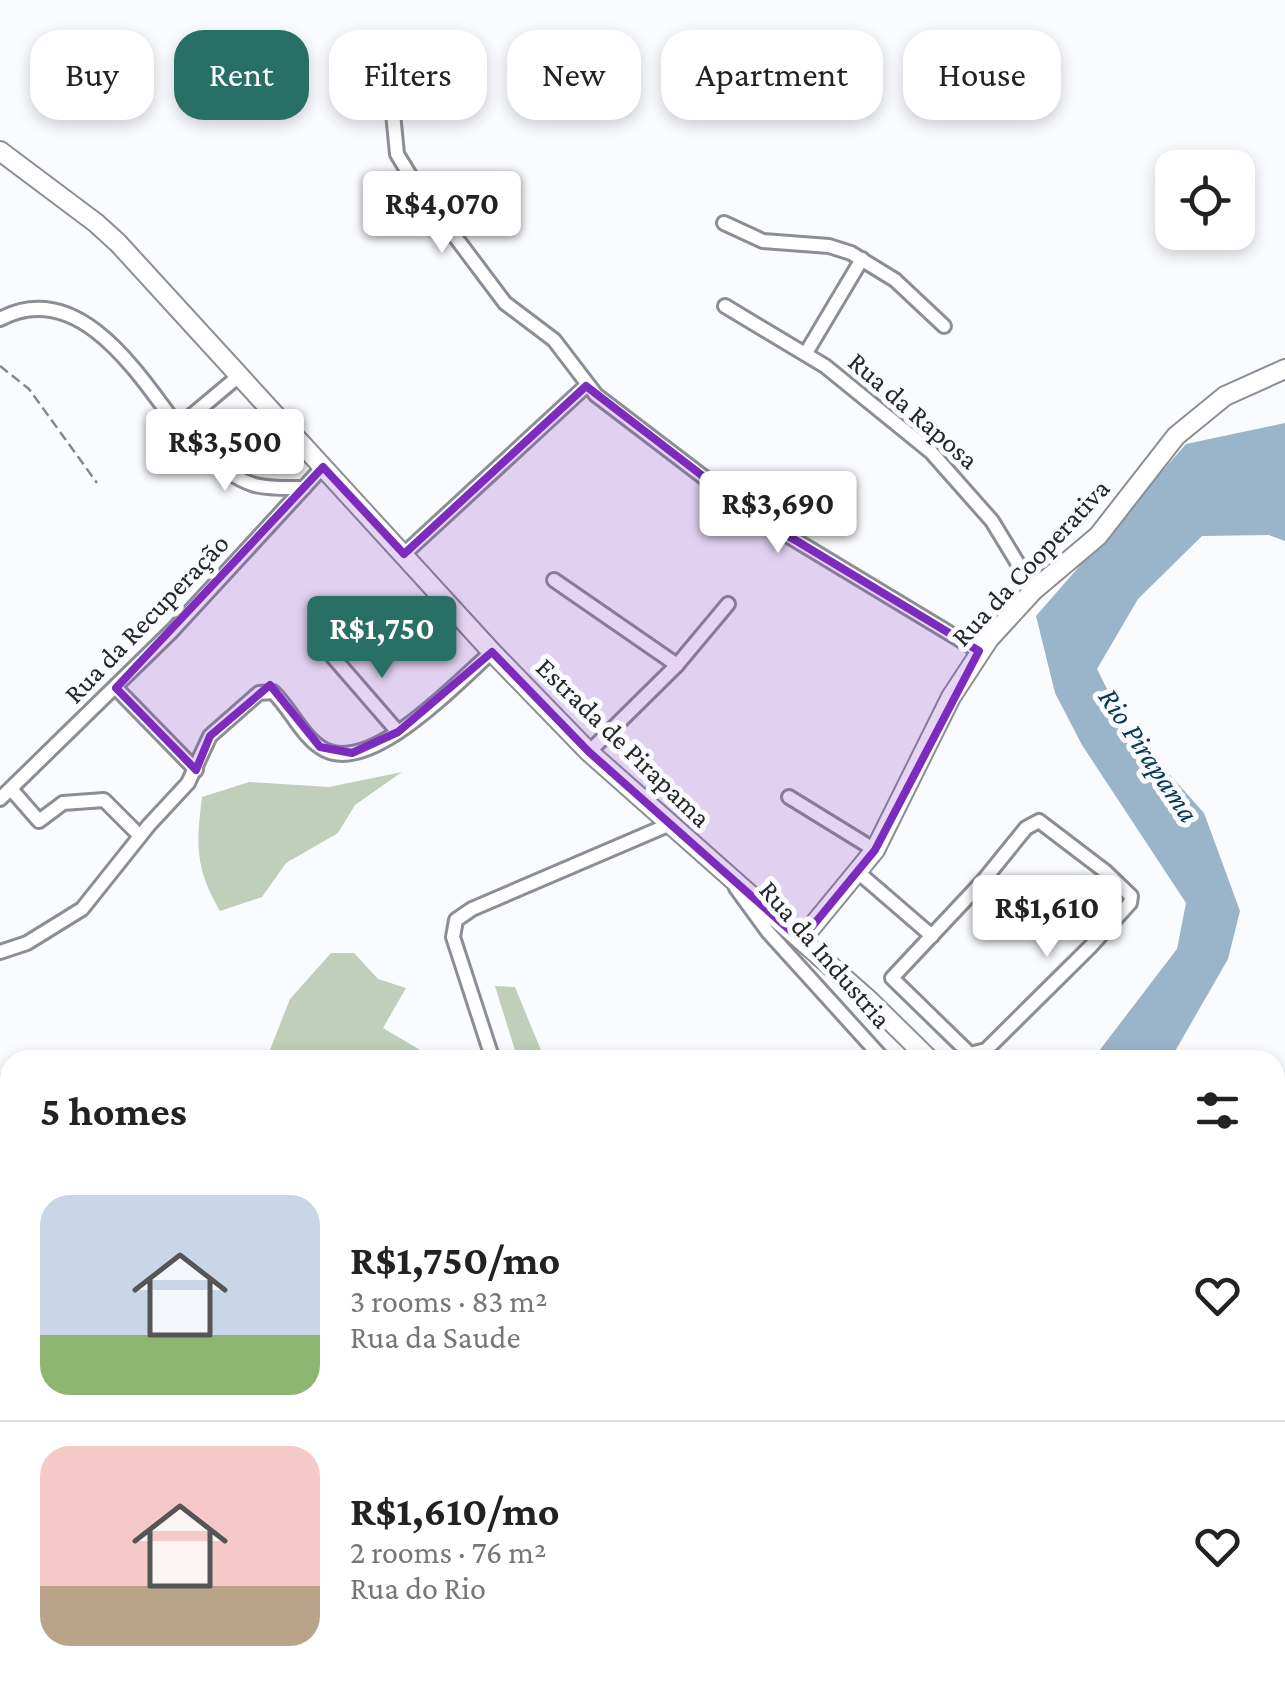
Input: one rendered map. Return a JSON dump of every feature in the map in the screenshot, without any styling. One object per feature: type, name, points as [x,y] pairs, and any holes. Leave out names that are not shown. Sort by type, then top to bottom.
[{"type":"street","points":[[392,120],[402,164],[496,294],[554,340],[586,386],[752,514],[979,651]]},
{"type":"street","name":"Estrada de Pirapama","points":[[0,151],[96,223],[589,752],[731,880],[795,947],[918,1050]]},
{"type":"street","points":[[724,223],[763,241],[840,248],[895,280],[944,326]]},
{"type":"street","points":[[806,352],[862,259]]},
{"type":"street","name":"Rua da Raposa","points":[[725,306],[806,352],[881,408],[948,469],[992,521],[1034,590]]},
{"type":"street","points":[[0,319],[24,311],[52,312],[91,328],[126,357],[178,426],[200,448],[246,482],[270,488],[304,488]]},
{"type":"street","name":"Rua da Cooperativa","points":[[795,947],[875,850],[951,697],[979,651],[1034,590],[1098,536],[1162,451],[1198,416],[1225,396],[1285,368]]},
{"type":"street","points":[[178,426],[240,374]]},
{"type":"street","points":[[404,554],[586,386]]},
{"type":"street","name":"Rua da Recuperação","points":[[6,794],[116,688],[323,467]]},
{"type":"street","points":[[554,580],[677,665]]},
{"type":"street","points":[[589,752],[677,665],[728,604]]},
{"type":"street","points":[[0,952],[27,944],[73,917],[196,770],[210,736],[250,699],[266,690],[280,698],[320,747],[338,754],[365,750],[398,732],[492,652]]},
{"type":"street","points":[[333,658],[398,732]]},
{"type":"street","points":[[116,688],[196,770]]},
{"type":"street","points":[[6,794],[39,821],[64,804],[104,800],[140,836]]},
{"type":"street","points":[[789,797],[875,850]]},
{"type":"street","points":[[966,1050],[892,978],[1026,828],[1039,821],[1106,872],[1126,891],[1130,902],[985,1050]]},
{"type":"street","points":[[490,1050],[453,930],[456,920],[472,909],[668,825]]},
{"type":"street","points":[[858,874],[932,936]]},
{"type":"street","name":"Rua da Industria","points":[[795,947],[876,1050]]},
{"type":"path","points":[[0,366],[29,389],[97,483]]},
{"type":"highlighted area","points":[[586,386],[752,514],[979,651],[875,850],[801,940],[589,752],[492,652],[398,732],[352,753],[320,747],[270,685],[210,736],[196,770],[116,688],[323,467],[404,554]]},
{"type":"green space","points":[[402,772],[355,805],[338,833],[286,863],[262,897],[220,911],[199,856],[202,797],[249,782],[329,787]]},
{"type":"green space","points":[[331,953],[354,953],[378,979],[406,988],[383,1028],[420,1050],[270,1050],[290,999]]},
{"type":"green space","points":[[495,986],[515,987],[541,1050],[515,1050]]},
{"type":"water","name":"Rio Pirapama","points":[[1285,423],[1285,541],[1269,535],[1202,536],[1138,599],[1097,669],[1124,723],[1204,813],[1240,911],[1228,959],[1176,1050],[1100,1050],[1177,949],[1186,903],[1082,745],[1055,693],[1036,616],[1186,444]]}]
